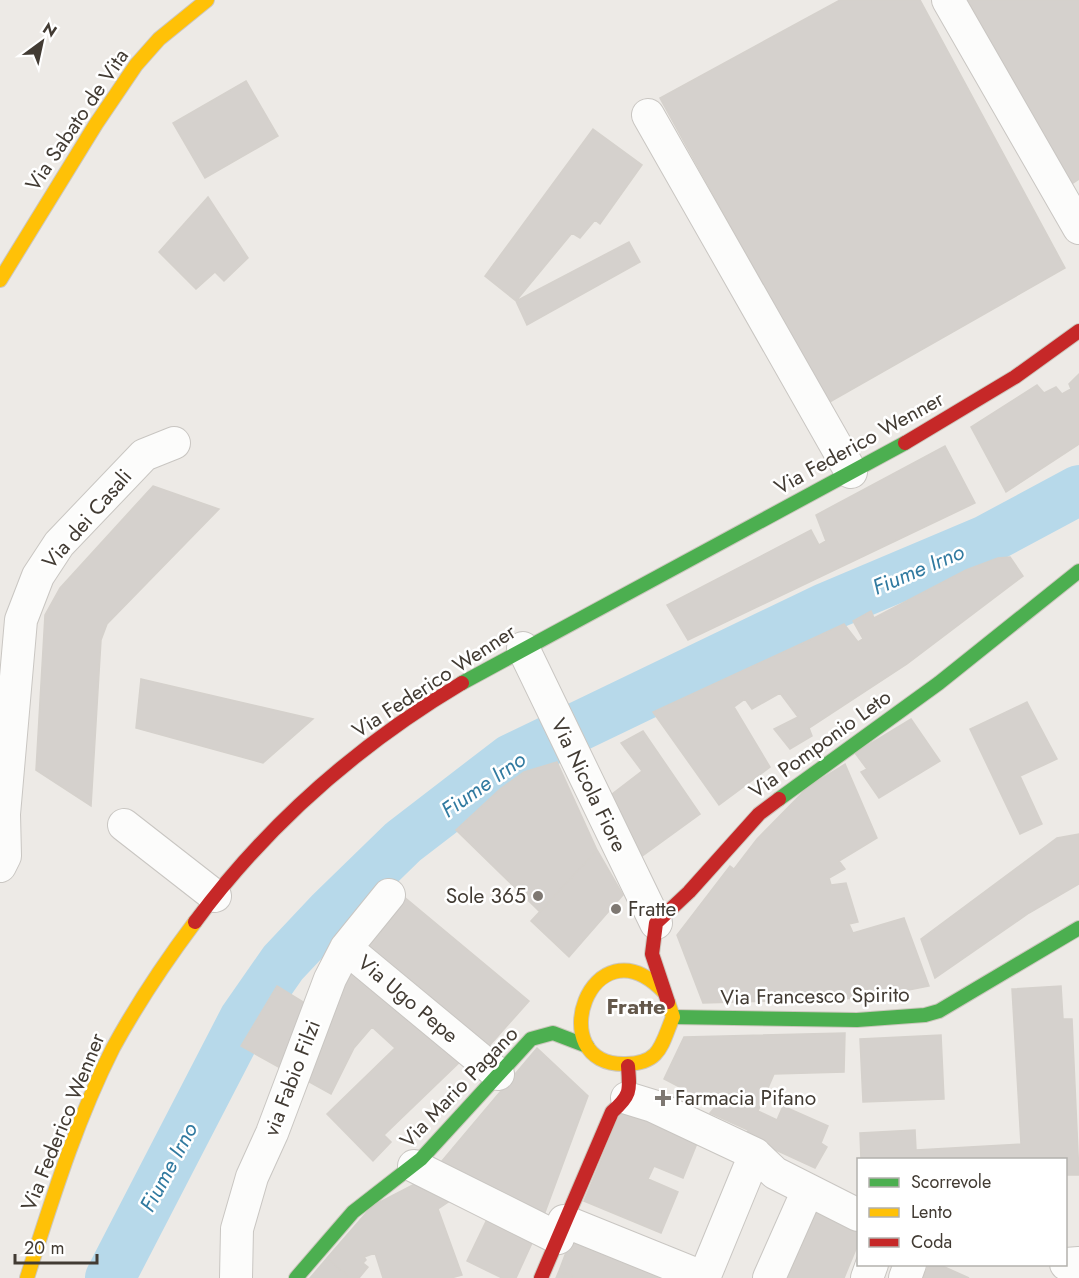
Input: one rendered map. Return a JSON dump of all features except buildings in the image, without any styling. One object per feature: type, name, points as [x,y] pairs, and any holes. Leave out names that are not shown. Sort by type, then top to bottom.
[{"type":"main road","name":"Via Sabato de Vita","points":[[0,280],[96,124],[136,65],[159,39],[207,0]]},
{"type":"main road","name":"Via Federico Wenner","points":[[27,1278],[64,1167],[98,1083],[128,1020],[170,954],[215,896],[280,824],[355,757],[450,691],[523,648],[851,472],[1014,379],[1079,331]]},
{"type":"main road","name":"Via Pomponio Leto","points":[[656,923],[689,892],[759,814],[939,683],[1079,571]]},
{"type":"main road","points":[[656,923],[652,954],[673,1017],[656,1055],[642,1063],[628,1066],[612,1064],[598,1057],[587,1046],[578,1021],[579,1008],[584,995],[598,980],[616,972],[630,971],[643,975],[664,992]]},
{"type":"main road","name":"Via Francesco Spirito","points":[[673,1017],[857,1020],[925,1015],[939,1011],[1079,928]]},
{"type":"main road","name":"Via Mario Pagano","points":[[296,1278],[353,1212],[392,1179],[414,1166],[531,1039],[546,1032],[560,1034],[587,1046]]},
{"type":"main road","points":[[541,1278],[612,1112],[627,1098],[630,1088],[628,1066]]},
{"type":"street","points":[[948,0],[1079,228]]},
{"type":"street","points":[[648,115],[851,472]]},
{"type":"street","name":"Via dei Casali","points":[[0,866],[5,856],[4,814],[21,621],[38,576],[59,544],[144,455],[174,443]]},
{"type":"street","name":"Via Nicola Fiore","points":[[523,648],[656,923]]},
{"type":"street","points":[[124,825],[215,896]]},
{"type":"street","name":"via Fabio Filzi","points":[[236,1278],[237,1230],[252,1177],[272,1133],[330,979],[346,948],[389,895]]},
{"type":"street","name":"Via Ugo Pepe","points":[[346,948],[498,1074]]},
{"type":"street","points":[[627,1098],[653,1106],[755,1154],[775,1173],[857,1214]]},
{"type":"street","points":[[414,1166],[561,1229],[705,1278],[755,1154]]},
{"type":"street","points":[[769,1278],[808,1190]]},
{"type":"waterway","name":"Fiume Irno","points":[[110,1278],[244,1019],[283,963],[331,912],[403,842],[511,759],[825,608],[986,540],[1079,490]]},
{"type":"traffic: fast","points":[[462,683],[905,443]]},
{"type":"traffic: fast","points":[[779,799],[939,683],[1079,571]]},
{"type":"traffic: fast","points":[[673,1017],[857,1020],[925,1015],[939,1011],[1079,928]]},
{"type":"traffic: fast","points":[[296,1278],[353,1212],[421,1159],[531,1039],[553,1033],[587,1046]]},
{"type":"traffic: slow","points":[[0,280],[96,124],[136,65],[159,39],[207,0]]},
{"type":"traffic: slow","points":[[27,1278],[87,1104],[113,1048],[162,968],[195,922]]},
{"type":"traffic: slow","points":[[664,992],[638,973],[615,972],[597,982],[585,1001],[581,1022],[585,1043],[600,1059],[626,1064],[646,1060],[658,1051],[673,1017],[668,1002]]},
{"type":"traffic: jam","points":[[905,443],[1015,377],[1079,331]]},
{"type":"traffic: jam","points":[[195,922],[252,852],[316,789],[387,733],[462,683]]},
{"type":"traffic: jam","points":[[668,1002],[652,954],[656,923],[689,892],[759,814],[779,799]]},
{"type":"traffic: jam","points":[[541,1278],[612,1112],[626,1097],[629,1081],[628,1066]]},
{"type":"place","name":"Sole 365","points":[[538,896]]},
{"type":"place","name":"Fratte","points":[[616,909]]},
{"type":"place","name":"Farmacia Pifano","points":[[663,1098]]},
{"type":"district","name":"Fratte","points":[[636,1006]]}]
